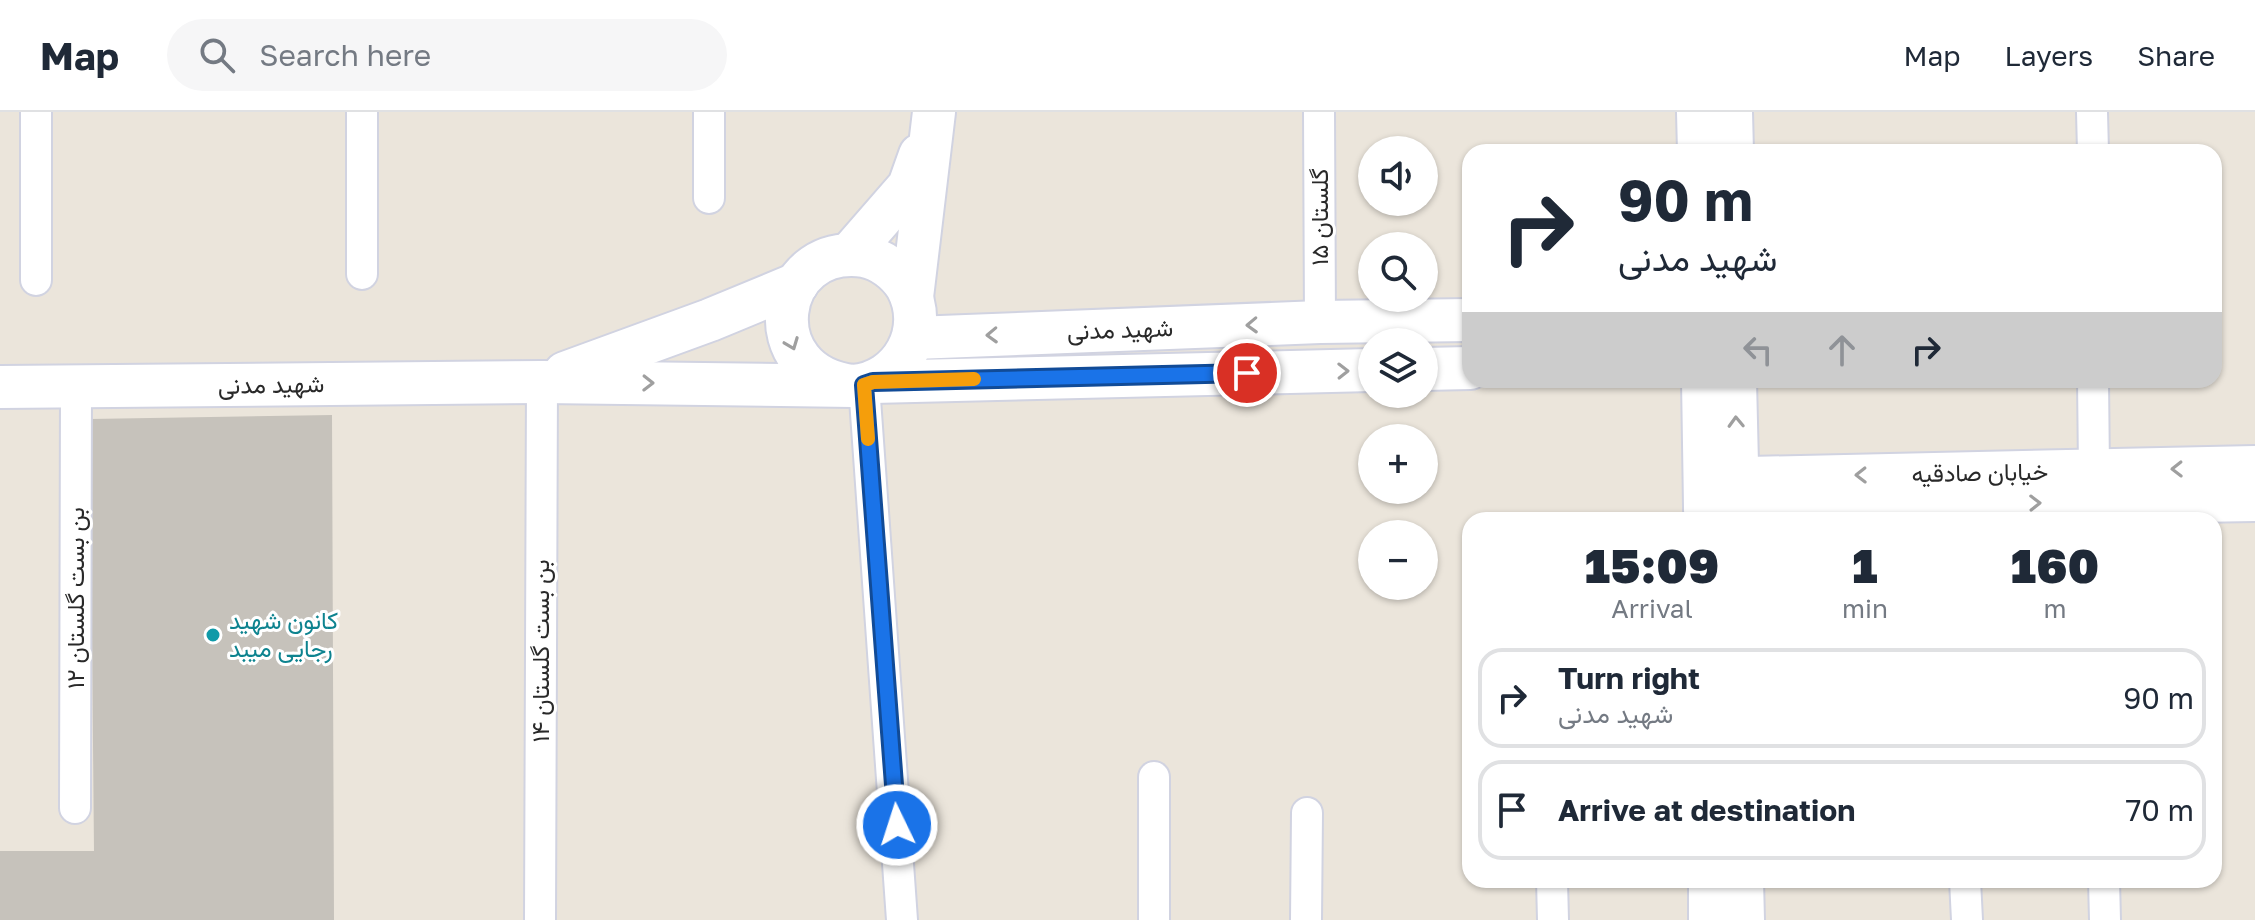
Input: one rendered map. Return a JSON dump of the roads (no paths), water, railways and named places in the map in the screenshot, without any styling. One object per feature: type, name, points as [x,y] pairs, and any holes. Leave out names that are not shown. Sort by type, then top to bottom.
[{"type":"street","points":[[36,112],[36,280]]},
{"type":"street","points":[[362,112],[362,274]]},
{"type":"street","points":[[709,112],[709,198]]},
{"type":"street","name":"گلستان ۱۵","points":[[1319,112],[1320,322]]},
{"type":"street","points":[[1698,112],[1699,144]]},
{"type":"street","points":[[1731,112],[1732,144]]},
{"type":"street","points":[[2092,112],[2093,144]]},
{"type":"street","points":[[849,255],[909,186],[934,114]]},
{"type":"street","points":[[912,297],[934,114]]},
{"type":"street","points":[[849,255],[869,257],[903,279],[912,297],[916,318],[914,338],[899,364],[863,384],[833,383],[815,375],[799,361],[790,343],[786,323],[788,302],[810,268],[829,258],[849,255]]},
{"type":"street","name":"شهید مدنی","points":[[542,382],[797,284]]},
{"type":"street","name":"شهید مدنی","points":[[914,338],[1320,322],[1462,320]]},
{"type":"street","points":[[1438,369],[1462,368]]},
{"type":"street","name":"شهید مدنی","points":[[0,387],[542,382],[863,384],[1358,370]]},
{"type":"street","name":"بن بست گلستان ۱۴","points":[[540,920],[542,382]]},
{"type":"street","points":[[863,384],[902,920]]},
{"type":"street","name":"بن بست گلستان ۱۲","points":[[75,808],[76,387]]},
{"type":"street","points":[[1704,388],[1721,502]]},
{"type":"street","points":[[1721,502],[1734,388]]},
{"type":"street","points":[[2093,388],[2098,498]]},
{"type":"street","name":"خیابان صادقیه","points":[[2098,498],[2255,467]]},
{"type":"street","name":"خیابان صادقیه","points":[[1721,502],[2098,498],[2255,500]]},
{"type":"street","points":[[1154,777],[1154,920]]},
{"type":"street","points":[[1306,920],[1307,813]]},
{"type":"street","points":[[1552,888],[1553,920]]},
{"type":"street","points":[[1710,888],[1710,920]]},
{"type":"street","points":[[1742,888],[1743,920]]},
{"type":"street","points":[[1965,888],[1967,920]]},
{"type":"street","points":[[2104,888],[2105,920]]},
{"type":"place","name":"کانون شهید رجایی میبد","points":[[213,635]]}]
